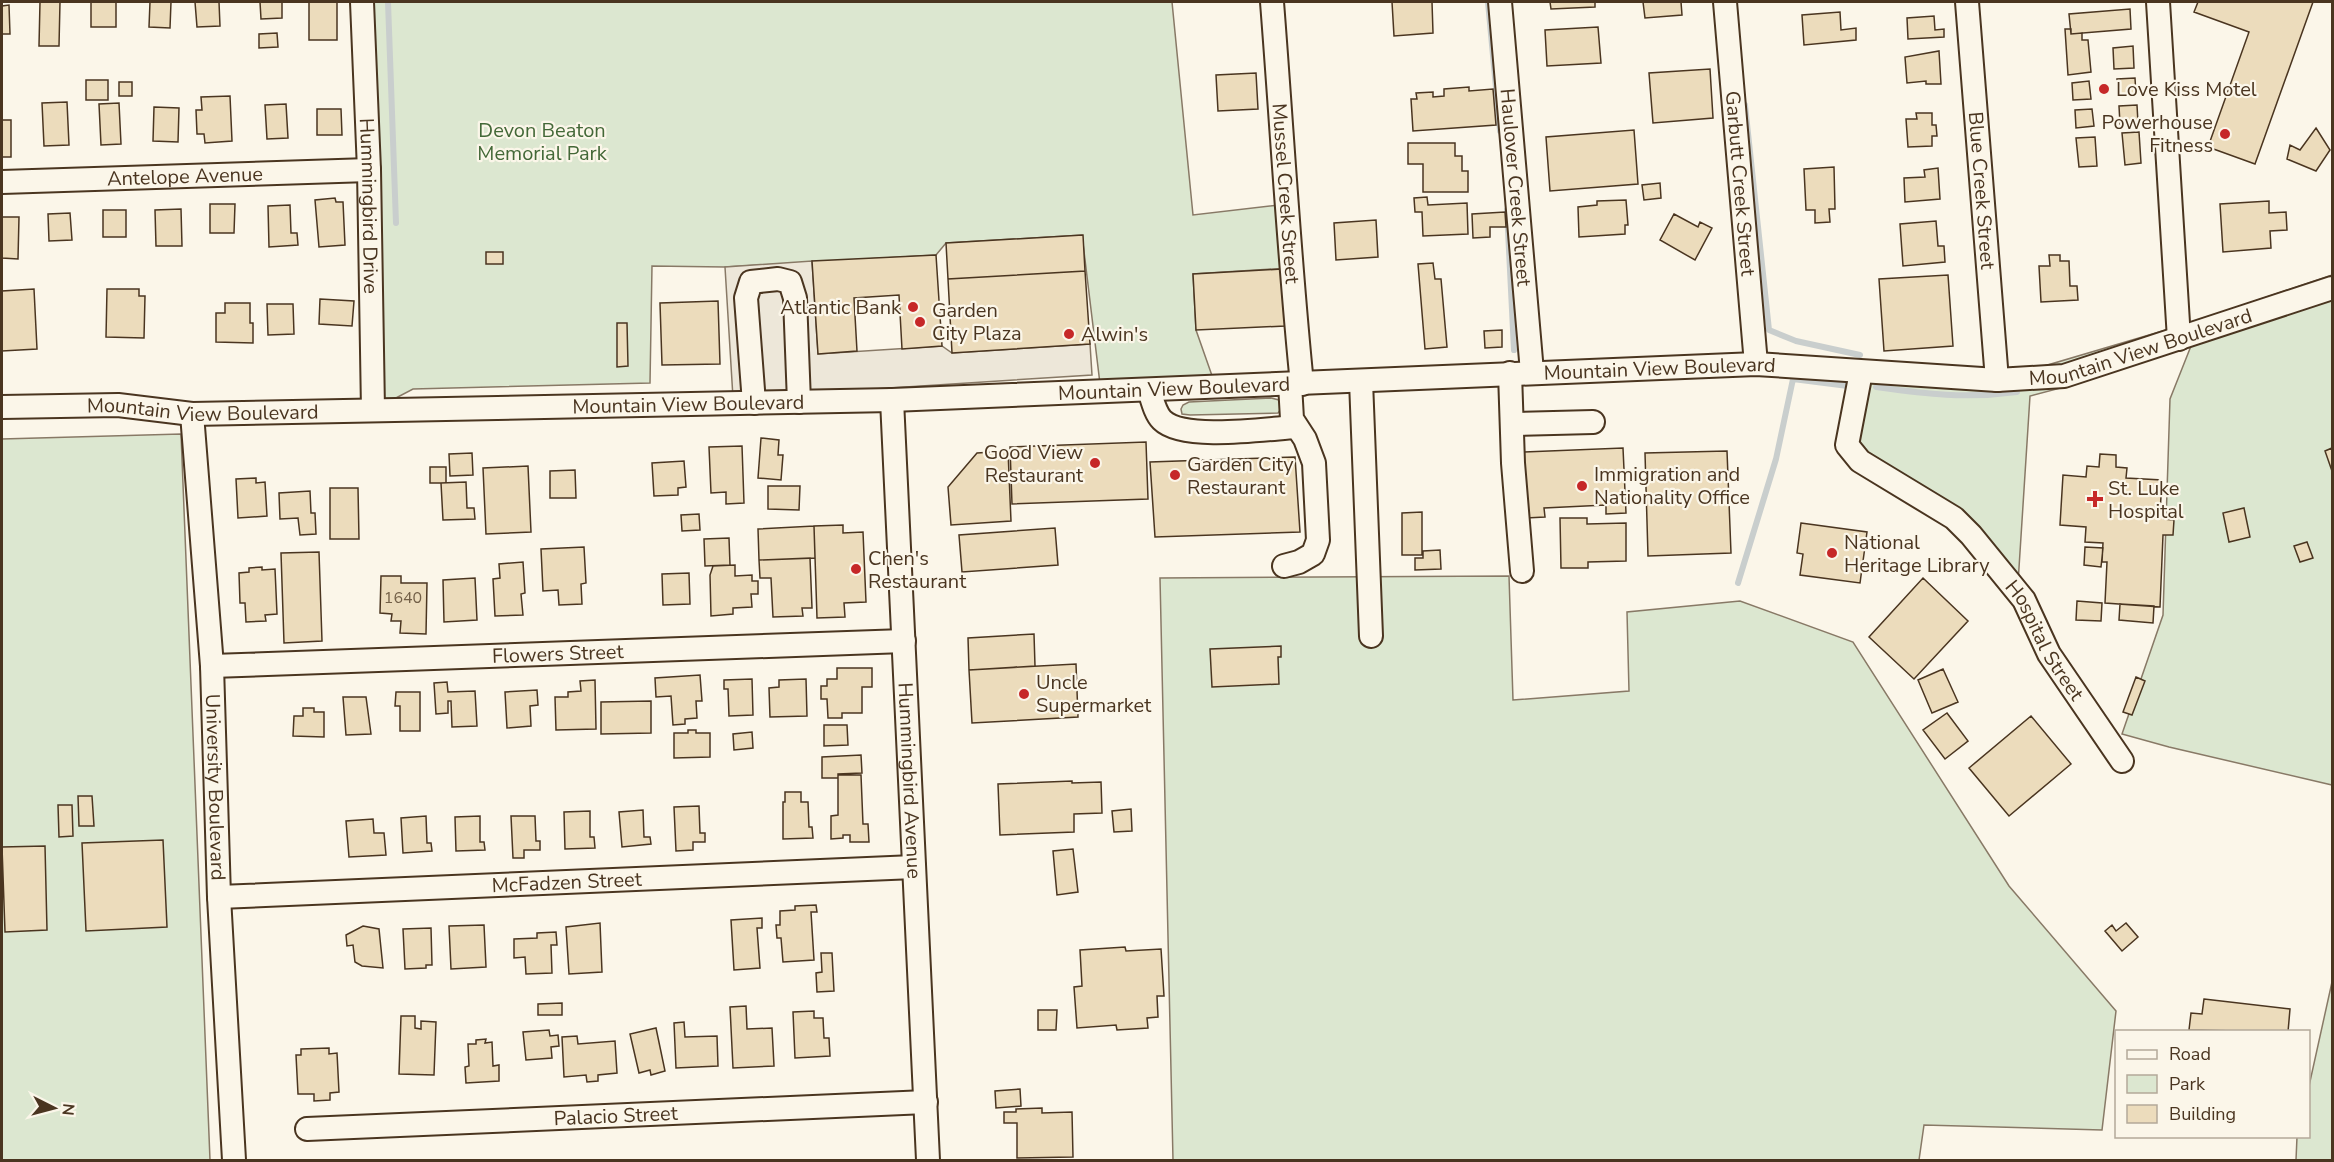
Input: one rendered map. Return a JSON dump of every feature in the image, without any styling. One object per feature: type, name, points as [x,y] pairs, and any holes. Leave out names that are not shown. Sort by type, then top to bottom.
[{"type":"street","name":"Hummingbird Drive","points":[[362,2],[369,170],[373,410]]},
{"type":"street","name":"Mussel Creek Street","points":[[1272,2],[1288,204],[1296,384],[1292,419],[1295,427]]},
{"type":"street","name":"Haulover Creek Street","points":[[1500,2],[1521,373],[1512,424],[1522,572]]},
{"type":"street","name":"Garbutt Creek Street","points":[[1725,2],[1756,364]]},
{"type":"street","name":"Blue Creek Street","points":[[1967,2],[1997,380]]},
{"type":"street","points":[[2158,2],[2179,339]]},
{"type":"street","name":"Antelope Avenue","points":[[2,182],[369,170]]},
{"type":"street","points":[[753,403],[746,298],[751,282],[778,279],[790,282],[795,298],[799,402]]},
{"type":"street","name":"Mountain View Boulevard","points":[[2,407],[118,405],[192,414],[892,400],[1756,364],[1997,380],[2064,376],[2332,288]]},
{"type":"street","name":"Hospital Street","points":[[1861,372],[1847,445],[1860,461],[1954,518],[1971,535],[2024,600],[2049,654],[2122,761]]},
{"type":"street","points":[[1360,381],[1371,636]]},
{"type":"street","points":[[1149,390],[1162,420],[1184,431],[1212,432],[1295,427],[1305,439],[1314,463],[1318,540],[1312,554],[1299,562],[1284,566]]},
{"type":"street","name":"Hummingbird Avenue","points":[[892,400],[928,1161]]},
{"type":"street","name":"University Boulevard","points":[[192,414],[212,666],[219,897],[234,1161]]},
{"type":"street","points":[[1512,424],[1593,422]]},
{"type":"street","name":"Flowers Street","points":[[212,666],[904,641]]},
{"type":"street","name":"McFadzen Street","points":[[219,897],[914,867]]},
{"type":"street","name":"Palacio Street","points":[[307,1129],[926,1102]]},
{"type":"green space","name":"Devon Beaton Memorial Park","points":[[362,2],[1172,2],[1193,215],[1288,204],[1290,268],[1193,274],[1196,330],[1216,387],[1101,392],[1082,235],[946,243],[936,255],[725,267],[652,266],[650,383],[413,389],[373,410]]},
{"type":"green space","points":[[2332,275],[2332,785],[2122,734],[2163,615],[2170,399],[2191,346],[2079,383],[2030,396],[2017,599],[1959,526],[1857,444],[1861,372],[1997,380],[2193,322]]},
{"type":"green space","points":[[1271,398],[1279,400],[1282,408],[1278,413],[1190,415],[1182,414],[1181,409],[1189,402]]},
{"type":"green space","points":[[181,434],[210,1160],[2,1160],[2,439]]},
{"type":"green space","points":[[1509,576],[1513,700],[1629,691],[1627,612],[1740,601],[1853,642],[2009,886],[2116,1011],[2102,1130],[1924,1125],[1919,1160],[1173,1160],[1160,578]]},
{"type":"green space","points":[[2332,982],[2332,1160],[2296,1160],[2297,1138],[2310,1138],[2310,1081]]},
{"type":"shaded area","points":[[812,261],[818,354],[942,346],[952,353],[1090,344],[1092,375],[733,398],[725,267]]},
{"type":"building","points":[[40,2],[60,2],[59,46],[39,46]]},
{"type":"building","points":[[91,2],[116,2],[116,27],[91,27]]},
{"type":"building","points":[[150,2],[171,2],[170,28],[149,27]]},
{"type":"building","points":[[195,2],[219,2],[220,26],[197,27]]},
{"type":"building","points":[[260,2],[282,2],[282,18],[261,19]]},
{"type":"building","points":[[309,2],[337,2],[337,40],[309,40]]},
{"type":"building","points":[[1392,2],[1432,2],[1433,33],[1394,36]]},
{"type":"building","points":[[1550,2],[1595,2],[1595,7],[1551,9]]},
{"type":"building","points":[[1643,2],[1681,2],[1682,15],[1645,18]]},
{"type":"building","points":[[2198,2],[2313,2],[2255,164],[2208,147],[2249,32],[2194,12]]},
{"type":"building","points":[[9,5],[10,34],[2,34],[2,6]]},
{"type":"building","points":[[2130,9],[2131,29],[2071,34],[2069,14]]},
{"type":"building","points":[[1840,12],[1841,30],[1856,28],[1856,40],[1804,45],[1802,15]]},
{"type":"building","points":[[1934,16],[1935,30],[1944,29],[1944,37],[1908,39],[1907,18]]},
{"type":"building","points":[[1598,27],[1601,63],[1547,66],[1545,30]]},
{"type":"building","points":[[2065,29],[2071,29],[2071,34],[2082,33],[2082,40],[2088,40],[2091,72],[2068,75]]},
{"type":"building","points":[[277,33],[278,47],[259,48],[259,34]]},
{"type":"building","points":[[2133,46],[2134,68],[2114,69],[2113,48]]},
{"type":"building","points":[[1939,51],[1941,84],[1926,84],[1926,81],[1907,83],[1905,57]]},
{"type":"building","points":[[1710,69],[1713,118],[1653,123],[1649,73]]},
{"type":"building","points":[[1256,73],[1258,109],[1218,111],[1216,75]]},
{"type":"building","points":[[2135,78],[2136,95],[2119,97],[2117,79]]},
{"type":"building","points":[[86,80],[108,80],[108,100],[86,100]]},
{"type":"building","points":[[2089,81],[2091,99],[2073,100],[2072,83]]},
{"type":"building","points":[[119,82],[132,82],[132,96],[119,96]]},
{"type":"building","points":[[1469,87],[1469,91],[1493,89],[1496,125],[1413,131],[1411,99],[1417,99],[1416,93],[1433,92],[1433,97],[1444,96],[1444,89]]},
{"type":"building","points":[[230,96],[232,141],[205,143],[204,134],[197,134],[196,110],[202,110],[201,97]]},
{"type":"building","points":[[67,102],[69,145],[44,146],[42,103]]},
{"type":"building","points":[[119,103],[121,144],[101,145],[99,104]]},
{"type":"building","points":[[286,104],[288,138],[267,139],[265,105]]},
{"type":"building","points":[[2137,105],[2138,123],[2120,124],[2119,106]]},
{"type":"building","points":[[154,107],[179,108],[178,142],[153,141]]},
{"type":"building","points":[[317,109],[341,109],[342,135],[317,135]]},
{"type":"building","points":[[2092,109],[2094,126],[2076,128],[2075,110]]},
{"type":"building","points":[[1916,113],[1932,113],[1932,125],[1936,125],[1937,136],[1932,136],[1932,146],[1908,147],[1906,119],[1917,119]]},
{"type":"building","points":[[2,120],[11,120],[11,157],[2,157]]},
{"type":"building","points":[[2316,128],[2330,150],[2316,171],[2287,159],[2290,145],[2300,150]]},
{"type":"building","points":[[1634,130],[1638,184],[1550,191],[1546,137]]},
{"type":"building","points":[[2139,132],[2141,163],[2125,165],[2122,133]]},
{"type":"building","points":[[2095,137],[2097,166],[2079,167],[2076,138]]},
{"type":"building","points":[[1408,143],[1455,143],[1455,156],[1462,156],[1462,171],[1468,171],[1468,192],[1423,192],[1423,164],[1408,164]]},
{"type":"building","points":[[1834,167],[1835,209],[1829,209],[1830,222],[1815,223],[1815,210],[1806,210],[1804,169]]},
{"type":"building","points":[[1938,168],[1940,199],[1905,202],[1904,178],[1925,177],[1924,170]]},
{"type":"building","points":[[1660,183],[1661,198],[1644,200],[1642,185]]},
{"type":"building","points":[[1427,197],[1428,205],[1467,203],[1468,234],[1423,236],[1422,212],[1415,212],[1414,198]]},
{"type":"building","points":[[335,198],[336,202],[343,202],[345,245],[319,247],[315,200]]},
{"type":"building","points":[[1626,200],[1628,225],[1625,225],[1625,234],[1579,237],[1578,207],[1597,205],[1597,201]]},
{"type":"building","points":[[2269,201],[2269,213],[2286,212],[2287,230],[2270,231],[2271,248],[2223,252],[2220,204]]},
{"type":"building","points":[[210,204],[235,204],[234,233],[210,233]]},
{"type":"building","points":[[290,205],[291,233],[297,233],[298,245],[269,247],[268,206]]},
{"type":"building","points":[[181,209],[182,246],[156,246],[155,210]]},
{"type":"building","points":[[103,210],[126,210],[126,237],[103,237]]},
{"type":"building","points":[[1505,212],[1506,227],[1490,227],[1490,237],[1473,238],[1472,214]]},
{"type":"building","points":[[70,213],[72,240],[49,241],[48,214]]},
{"type":"building","points":[[1674,214],[1698,227],[1700,222],[1712,228],[1695,260],[1660,240]]},
{"type":"building","points":[[2,217],[19,217],[18,259],[2,258]]},
{"type":"building","points":[[1376,220],[1378,257],[1336,260],[1334,223]]},
{"type":"building","points":[[1936,221],[1938,246],[1944,246],[1945,262],[1903,266],[1900,224]]},
{"type":"building","points":[[1083,235],[1085,271],[948,279],[946,243]]},
{"type":"building","points":[[486,252],[503,252],[503,264],[486,264]]},
{"type":"building","name":"Garden City Plaza","points":[[936,255],[942,346],[902,349],[899,295],[854,298],[857,351],[818,354],[812,261]]},
{"type":"building","points":[[2049,255],[2060,255],[2060,261],[2069,261],[2070,286],[2077,286],[2078,300],[2041,302],[2039,266],[2050,266]]},
{"type":"building","points":[[1433,263],[1435,279],[1441,279],[1447,347],[1425,349],[1418,264]]},
{"type":"building","points":[[1282,269],[1285,326],[1196,330],[1193,274]]},
{"type":"building","points":[[1085,271],[1090,344],[952,353],[948,279]]},
{"type":"building","points":[[1948,275],[1953,346],[1884,351],[1879,279]]},
{"type":"building","points":[[34,289],[37,349],[2,351],[2,291]]},
{"type":"building","points":[[107,289],[139,289],[139,296],[145,296],[144,338],[106,337]]},
{"type":"building","points":[[320,299],[354,301],[352,326],[319,324]]},
{"type":"building","points":[[718,301],[720,364],[662,365],[660,303]]},
{"type":"building","points":[[225,303],[250,303],[253,343],[216,342],[216,313],[225,313]]},
{"type":"building","points":[[267,304],[293,304],[294,334],[268,335]]},
{"type":"building","points":[[617,323],[627,323],[628,366],[617,367]]},
{"type":"building","points":[[1502,330],[1502,347],[1485,348],[1484,331]]},
{"type":"building","points":[[761,438],[779,440],[778,455],[783,455],[781,480],[758,478]]},
{"type":"building","points":[[1146,442],[1148,499],[1012,504],[1010,447]]},
{"type":"building","points":[[742,446],[744,503],[726,504],[726,492],[711,493],[709,447]]},
{"type":"building","points":[[1623,448],[1626,513],[1606,514],[1606,505],[1544,508],[1545,517],[1526,518],[1523,452]]},
{"type":"building","points":[[2332,448],[2332,471],[2325,451]]},
{"type":"building","points":[[1008,451],[1011,521],[951,525],[948,487],[977,453]]},
{"type":"building","points":[[1727,451],[1731,553],[1648,556],[1645,453]]},
{"type":"building","points":[[472,453],[473,475],[450,476],[449,454]]},
{"type":"building","name":"St. Luke Hospital","points":[[2100,454],[2116,455],[2116,467],[2127,468],[2126,478],[2162,480],[2160,513],[2164,513],[2164,519],[2174,520],[2173,535],[2163,535],[2160,607],[2105,603],[2107,562],[2102,562],[2103,543],[2085,542],[2086,527],[2060,525],[2063,475],[2086,477],[2087,466],[2099,467]]},
{"type":"building","points":[[1295,457],[1300,532],[1155,537],[1150,462]]},
{"type":"building","points":[[684,461],[686,487],[678,488],[678,495],[654,496],[652,463]]},
{"type":"building","points":[[528,466],[531,532],[486,534],[483,468]]},
{"type":"building","points":[[430,467],[446,467],[446,483],[430,483]]},
{"type":"building","points":[[575,470],[576,498],[550,498],[550,471]]},
{"type":"building","points":[[256,478],[256,483],[265,482],[267,516],[238,518],[236,479]]},
{"type":"building","points":[[466,482],[467,508],[474,508],[475,519],[443,520],[441,483]]},
{"type":"building","points":[[768,486],[800,486],[799,510],[768,509]]},
{"type":"building","points":[[330,488],[358,488],[359,539],[330,539]]},
{"type":"building","points":[[310,491],[311,513],[315,513],[316,534],[300,535],[298,518],[280,519],[279,493]]},
{"type":"building","points":[[2244,508],[2250,537],[2229,542],[2223,513]]},
{"type":"building","points":[[1422,512],[1422,555],[1402,555],[1402,513]]},
{"type":"building","points":[[699,514],[700,530],[682,531],[681,515]]},
{"type":"building","points":[[1560,518],[1587,518],[1587,524],[1626,523],[1626,561],[1588,562],[1588,568],[1561,568]]},
{"type":"building","name":"National Heritage Library","points":[[1801,523],[1867,532],[1860,583],[1800,575],[1803,554],[1797,553]]},
{"type":"building","points":[[843,525],[843,533],[863,532],[866,602],[844,603],[845,617],[817,618],[814,526]]},
{"type":"building","points":[[814,526],[815,558],[759,560],[758,529]]},
{"type":"building","points":[[1055,528],[1058,565],[962,572],[959,535]]},
{"type":"building","points":[[729,538],[730,565],[705,566],[704,539]]},
{"type":"building","points":[[2307,542],[2313,558],[2300,562],[2294,546]]},
{"type":"building","points":[[584,547],[586,583],[581,584],[582,604],[559,605],[558,590],[543,591],[541,549]]},
{"type":"building","points":[[2085,547],[2103,548],[2101,567],[2084,565]]},
{"type":"building","points":[[1440,550],[1441,569],[1415,570],[1415,558],[1423,558],[1423,551]]},
{"type":"building","points":[[319,552],[322,641],[284,643],[281,553]]},
{"type":"building","points":[[810,558],[812,608],[802,608],[803,616],[773,617],[771,578],[760,578],[759,560]]},
{"type":"building","points":[[523,562],[525,593],[521,594],[523,615],[495,616],[493,579],[500,578],[499,564]]},
{"type":"building","points":[[735,565],[735,576],[752,575],[752,581],[758,581],[758,594],[751,594],[752,607],[733,608],[733,614],[711,616],[710,575],[713,566]]},
{"type":"building","points":[[262,567],[262,570],[275,569],[277,614],[265,615],[266,621],[246,622],[245,603],[240,603],[239,573],[249,572],[249,568]]},
{"type":"building","points":[[689,573],[690,604],[663,605],[662,574]]},
{"type":"building","points":[[381,576],[401,576],[401,583],[427,583],[426,634],[400,633],[401,621],[391,621],[392,614],[380,613]]},
{"type":"building","points":[[475,578],[477,620],[444,622],[443,580]]},
{"type":"building","points":[[1923,578],[1968,621],[1914,679],[1869,637]]},
{"type":"building","points":[[2077,601],[2102,603],[2101,621],[2076,620]]},
{"type":"building","points":[[2120,604],[2154,606],[2153,623],[2119,620]]},
{"type":"building","points":[[1034,634],[1035,666],[969,670],[968,638]]},
{"type":"building","points":[[1281,646],[1281,657],[1278,657],[1279,684],[1212,687],[1210,649]]},
{"type":"building","name":"Uncle Supermarket","points":[[1076,664],[1078,717],[972,723],[969,670]]},
{"type":"building","points":[[837,668],[872,668],[872,687],[862,687],[862,713],[842,713],[842,718],[828,718],[827,699],[821,699],[821,686],[827,686],[827,679],[837,679]]},
{"type":"building","points":[[1943,669],[1958,702],[1932,713],[1918,680]]},
{"type":"building","points":[[700,675],[702,701],[696,701],[697,718],[685,719],[685,724],[673,725],[671,696],[656,697],[655,678]]},
{"type":"building","points":[[2136,677],[2145,681],[2132,715],[2123,712]]},
{"type":"building","points":[[752,679],[753,715],[729,716],[728,689],[724,689],[724,680]]},
{"type":"building","points":[[806,679],[807,716],[770,717],[769,688],[779,687],[779,680]]},
{"type":"building","points":[[595,680],[596,729],[556,730],[555,697],[568,697],[568,692],[581,691],[580,681]]},
{"type":"building","points":[[447,682],[448,692],[475,691],[477,726],[452,727],[451,701],[448,701],[448,713],[436,714],[434,683]]},
{"type":"building","points":[[537,690],[538,705],[530,706],[531,726],[507,728],[505,692]]},
{"type":"building","points":[[396,692],[420,692],[420,731],[400,731],[400,706],[395,706]]},
{"type":"building","points":[[343,697],[366,697],[371,734],[346,735]]},
{"type":"building","points":[[651,701],[651,733],[601,734],[601,702]]},
{"type":"building","points":[[303,708],[314,708],[314,712],[324,712],[324,737],[293,736],[294,716],[303,716]]},
{"type":"building","points":[[1947,713],[1968,741],[1945,759],[1923,730]]},
{"type":"building","points":[[2031,716],[2071,764],[2009,816],[1969,768]]},
{"type":"building","points":[[824,725],[847,725],[848,745],[824,746]]},
{"type":"building","points":[[688,730],[696,730],[696,733],[710,733],[710,757],[674,758],[674,733],[688,733]]},
{"type":"building","points":[[752,732],[753,748],[734,750],[733,734]]},
{"type":"building","points":[[861,755],[862,773],[838,774],[838,778],[822,778],[822,757]]},
{"type":"building","points":[[838,775],[861,775],[863,824],[868,824],[869,842],[850,842],[850,835],[831,839],[831,816],[838,815]]},
{"type":"building","points":[[1072,781],[1072,783],[1101,782],[1102,813],[1074,814],[1074,832],[1000,835],[998,784]]},
{"type":"building","points":[[785,792],[801,792],[801,802],[808,802],[809,827],[812,827],[813,838],[783,839]]},
{"type":"building","points":[[78,796],[92,796],[94,826],[79,826]]},
{"type":"building","points":[[58,805],[72,805],[73,836],[59,837]]},
{"type":"building","points":[[699,806],[700,833],[705,833],[705,842],[693,842],[693,850],[676,851],[674,807]]},
{"type":"building","points":[[1131,809],[1132,831],[1114,832],[1112,811]]},
{"type":"building","points":[[643,810],[644,837],[650,837],[651,844],[622,847],[619,812]]},
{"type":"building","points":[[590,811],[590,837],[594,837],[595,848],[565,849],[564,812]]},
{"type":"building","points":[[426,816],[427,843],[431,843],[432,851],[403,853],[401,818]]},
{"type":"building","points":[[480,816],[480,842],[484,842],[485,850],[456,851],[455,817]]},
{"type":"building","points":[[511,816],[535,816],[536,841],[540,841],[540,850],[524,850],[524,858],[513,858]]},
{"type":"building","points":[[373,819],[374,833],[384,833],[386,855],[349,857],[346,821]]},
{"type":"building","points":[[163,840],[167,927],[86,931],[82,843]]},
{"type":"building","points":[[45,846],[47,930],[5,932],[2,847]]},
{"type":"building","points":[[1073,849],[1078,892],[1057,895],[1053,851]]},
{"type":"building","points":[[816,905],[817,912],[811,912],[814,960],[783,962],[781,938],[777,938],[776,925],[780,925],[780,911],[795,910],[795,906]]},
{"type":"building","points":[[762,918],[762,928],[757,928],[760,968],[734,970],[731,920]]},
{"type":"building","points":[[600,923],[602,972],[569,974],[566,927]]},
{"type":"building","points":[[2126,923],[2138,937],[2122,951],[2105,931],[2112,925],[2116,931]]},
{"type":"building","points":[[484,925],[486,967],[451,969],[449,926]]},
{"type":"building","points":[[363,926],[379,929],[383,968],[362,966],[355,962],[353,945],[347,946],[346,935]]},
{"type":"building","points":[[431,928],[432,965],[426,965],[426,968],[405,969],[403,929]]},
{"type":"building","points":[[556,932],[557,945],[551,945],[552,973],[526,974],[525,957],[514,958],[514,939],[537,938],[537,933]]},
{"type":"building","points":[[1125,947],[1126,951],[1161,949],[1164,996],[1157,996],[1158,1017],[1147,1018],[1148,1028],[1117,1030],[1116,1025],[1077,1028],[1074,987],[1082,986],[1080,950]]},
{"type":"building","points":[[821,953],[832,953],[834,991],[817,992],[816,973],[822,972]]},
{"type":"building","points":[[2204,999],[2290,1009],[2288,1030],[2189,1030],[2191,1013],[2202,1014]]},
{"type":"building","points":[[562,1003],[562,1015],[538,1015],[538,1004]]},
{"type":"building","points":[[746,1006],[747,1029],[772,1028],[774,1066],[733,1068],[730,1007]]},
{"type":"building","points":[[1038,1010],[1057,1010],[1056,1030],[1038,1030]]},
{"type":"building","points":[[814,1011],[814,1018],[823,1018],[824,1038],[829,1038],[830,1056],[795,1058],[793,1012]]},
{"type":"building","points":[[401,1016],[415,1016],[415,1028],[421,1029],[421,1021],[436,1022],[434,1075],[399,1074]]},
{"type":"building","points":[[684,1022],[685,1037],[717,1036],[718,1066],[676,1068],[674,1023]]},
{"type":"building","points":[[656,1028],[665,1071],[651,1075],[650,1070],[639,1073],[630,1034]]},
{"type":"building","points":[[549,1030],[550,1036],[558,1035],[559,1046],[551,1047],[552,1058],[526,1060],[523,1032]]},
{"type":"building","points":[[577,1036],[578,1044],[615,1041],[617,1073],[598,1075],[598,1081],[587,1082],[586,1075],[564,1077],[562,1037]]},
{"type":"building","points":[[486,1039],[485,1043],[492,1042],[493,1066],[499,1065],[499,1081],[466,1083],[465,1067],[469,1066],[468,1044],[476,1044],[476,1040]]},
{"type":"building","points":[[329,1048],[329,1054],[337,1053],[339,1092],[330,1093],[330,1100],[314,1101],[314,1094],[298,1094],[296,1055],[301,1055],[301,1049]]},
{"type":"building","points":[[1020,1089],[1021,1106],[996,1108],[995,1091]]},
{"type":"building","points":[[1042,1108],[1042,1113],[1072,1112],[1073,1157],[1017,1158],[1017,1123],[1004,1123],[1004,1112]]},
{"type":"waterway","points":[[388,2],[396,223]]},
{"type":"waterway","points":[[1488,2],[1500,131]]},
{"type":"waterway","points":[[1745,105],[1769,330],[1796,341],[1860,355]]},
{"type":"waterway","points":[[1507,210],[1514,350]]},
{"type":"waterway","points":[[1738,583],[1776,459],[1793,379],[1848,386]]},
{"type":"waterway","points":[[1876,387],[1946,395],[2017,392]]},
{"type":"place","name":"Love Kiss Motel","points":[[2104,89]]},
{"type":"place","name":"Powerhouse Fitness","points":[[2225,134]]},
{"type":"place","name":"Atlantic Bank","points":[[913,307]]},
{"type":"place","name":"Garden City Plaza","points":[[920,322]]},
{"type":"place","name":"Alwin's","points":[[1069,334]]},
{"type":"place","name":"Good View Restaurant","points":[[1095,463]]},
{"type":"place","name":"Garden City Restaurant","points":[[1175,475]]},
{"type":"place","name":"Immigration and Nationality Office","points":[[1582,486]]},
{"type":"place","name":"St. Luke Hospital","points":[[2095,499]]},
{"type":"place","name":"National Heritage Library","points":[[1832,553]]},
{"type":"place","name":"Chen's Restaurant","points":[[856,569]]},
{"type":"place","name":"Uncle Supermarket","points":[[1024,694]]}]
